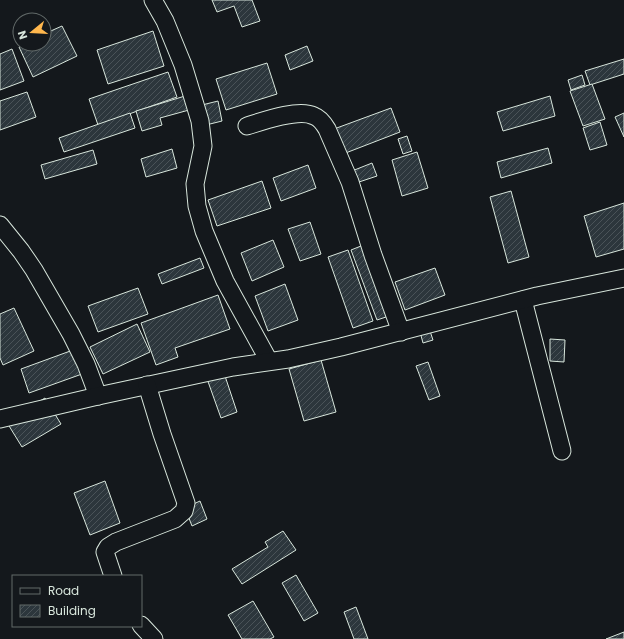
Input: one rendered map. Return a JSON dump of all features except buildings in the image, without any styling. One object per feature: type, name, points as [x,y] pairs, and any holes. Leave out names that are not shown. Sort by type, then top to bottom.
[{"type":"street","points":[[153,0],[165,21],[183,65],[200,121],[203,146],[195,184],[197,206],[204,230],[225,281],[269,361]]},
{"type":"street","points":[[247,126],[276,117],[303,113],[314,115],[322,121],[327,129],[350,182],[401,332]]},
{"type":"street","points":[[0,225],[34,270],[71,334],[86,364],[98,396]]},
{"type":"street","points":[[0,420],[147,385],[233,367],[288,359],[401,332],[457,316],[523,300],[624,278]]},
{"type":"street","points":[[523,300],[562,451]]},
{"type":"street","points":[[113,575],[105,552],[108,547],[116,542],[175,519],[184,511],[186,503],[147,385]]},
{"type":"street","points":[[142,626],[154,639]]}]
